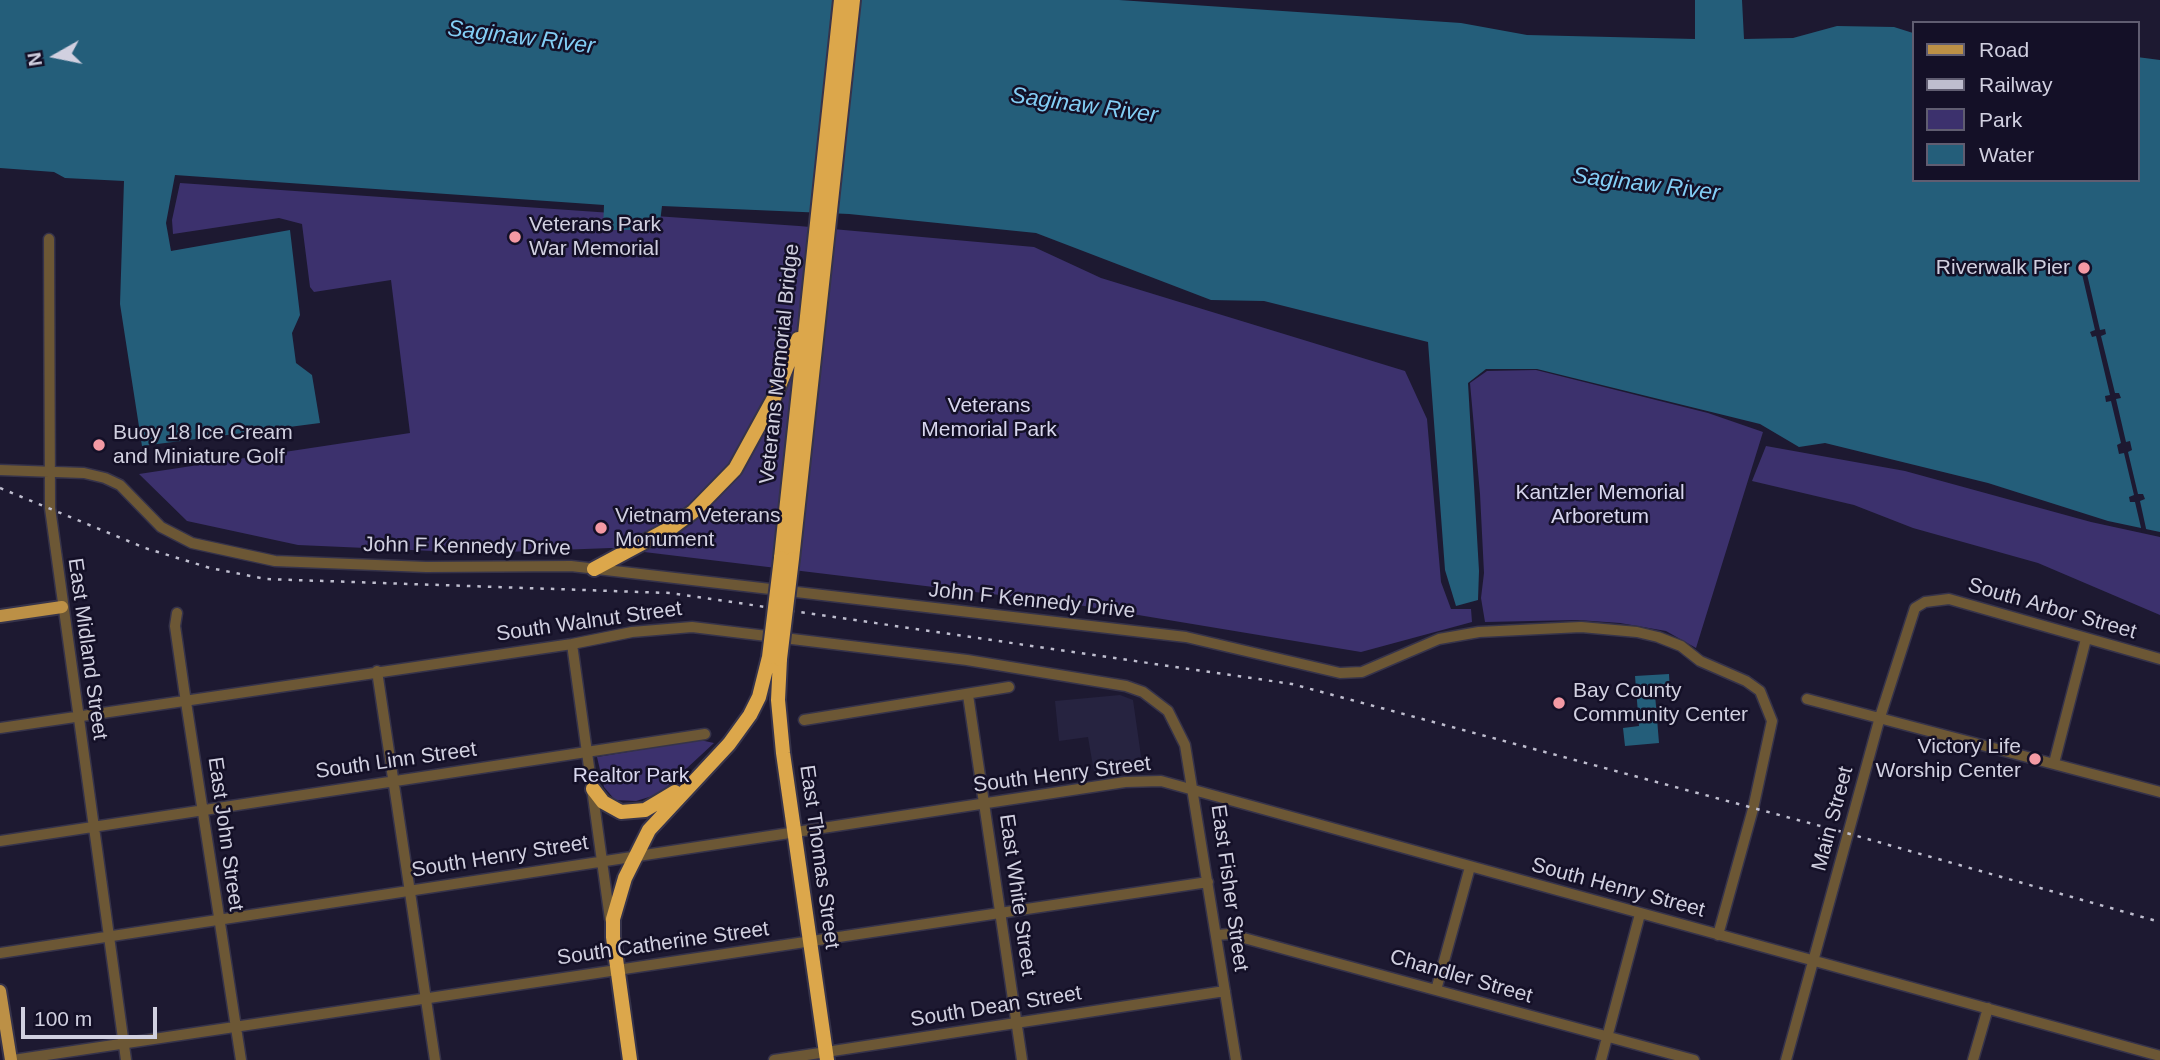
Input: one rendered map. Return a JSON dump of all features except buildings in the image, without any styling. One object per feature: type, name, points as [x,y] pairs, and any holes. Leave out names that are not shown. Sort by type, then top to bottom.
[{"type":"highway","name":"Veterans Memorial Bridge","points":[[630,1060],[616,970],[613,919],[634,856],[649,830],[729,744],[750,715],[774,658],[815,295],[841,0]]},
{"type":"highway","name":"Veterans Memorial Bridge","points":[[787,559],[805,321],[815,295],[853,0]]},
{"type":"highway","points":[[594,569],[674,526],[694,511],[735,469],[775,396],[805,321]]},
{"type":"highway","name":"East Thomas Street","points":[[774,658],[794,832],[826,1056]]},
{"type":"highway","points":[[593,789],[603,802],[612,808],[634,812],[655,805],[694,780]]},
{"type":"main road","points":[[0,616],[62,607]]},
{"type":"main road","points":[[0,991],[12,1060]]},
{"type":"street","name":"East Midland Street","points":[[50,240],[49,472],[62,607],[126,1060]]},
{"type":"street","name":"John F Kennedy Drive","points":[[0,470],[84,473],[105,478],[120,485],[161,527],[192,543],[228,553],[318,564],[594,569],[1186,637],[1340,673],[1363,672],[1438,639],[1479,632],[1581,627],[1637,632],[1658,637],[1681,646],[1700,661],[1746,681],[1760,691],[1772,721],[1753,809],[1718,935]]},
{"type":"street","name":"South Arbor Street","points":[[1932,600],[1948,599],[2160,659]]},
{"type":"street","name":"Main Street","points":[[1786,1060],[1909,618],[1914,608],[1932,600]]},
{"type":"street","name":"East John Street","points":[[177,613],[175,626],[241,1060]]},
{"type":"street","name":"South Walnut Street","points":[[0,728],[572,644],[632,632],[692,627],[967,660],[1126,686],[1158,701],[1176,723]]},
{"type":"street","points":[[2054,763],[2086,639]]},
{"type":"street","points":[[572,644],[613,937]]},
{"type":"street","points":[[377,671],[435,1060]]},
{"type":"street","points":[[804,720],[1009,687]]},
{"type":"street","name":"East White Street","points":[[968,695],[1022,1060]]},
{"type":"street","points":[[1807,699],[2160,792]]},
{"type":"street","name":"East Fisher Street","points":[[1176,723],[1185,745],[1195,791],[1236,1060]]},
{"type":"street","name":"South Linn Street","points":[[0,841],[705,734]]},
{"type":"street","name":"South Henry Street","points":[[0,953],[1144,780],[1161,781],[2159,1056]]},
{"type":"street","points":[[1436,990],[1470,867]]},
{"type":"street","name":"South Catherine Street","points":[[12,1060],[1208,882]]},
{"type":"street","points":[[1601,1060],[1640,914]]},
{"type":"street","name":"Chandler Street","points":[[1217,936],[1229,934],[1694,1060]]},
{"type":"street","name":"South Dean Street","points":[[774,1060],[826,1056],[1225,991]]},
{"type":"street","points":[[1973,1060],[1988,1008]]},
{"type":"shaded area","points":[[1120,695],[1133,700],[1142,763],[1094,772],[1088,737],[1059,741],[1055,701]]},
{"type":"green space","name":"Veterans Memorial Park","points":[[180,183],[799,226],[1034,247],[1101,278],[1405,371],[1427,419],[1441,582],[1451,609],[1471,609],[1472,622],[1361,652],[1066,603],[611,548],[479,553],[298,545],[187,521],[139,474],[410,433],[391,280],[314,292],[310,287],[302,224],[279,218],[173,234],[172,220]]},
{"type":"green space","name":"Kantzler Memorial Arboretum","points":[[1536,370],[1708,413],[1763,432],[1696,648],[1666,631],[1620,623],[1578,620],[1485,622],[1481,598],[1484,573],[1480,494],[1470,383],[1487,371]]},
{"type":"green space","points":[[1766,446],[1905,471],[2091,522],[2160,537],[2160,615],[2038,563],[1913,528],[1854,505],[1752,481]]},
{"type":"green space","name":"Realtor Park","points":[[700,740],[714,743],[659,794],[636,801],[615,800],[604,787],[597,757]]},
{"type":"water","name":"Saginaw River","points":[[0,0],[1119,0],[1461,23],[1527,35],[1695,39],[1695,0],[1742,0],[1744,39],[1793,38],[1837,26],[1894,27],[1912,33],[1912,182],[2139,182],[2139,57],[2160,60],[2160,532],[2108,521],[1988,483],[1825,443],[1799,447],[1760,424],[1537,369],[1486,369],[1468,383],[1479,571],[1478,600],[1456,606],[1445,570],[1428,342],[1264,301],[1211,300],[1036,233],[849,214],[662,206],[659,230],[603,230],[604,205],[175,175],[166,223],[171,251],[290,230],[300,315],[292,333],[296,363],[312,375],[320,423],[142,446],[120,304],[124,181],[65,178],[54,172],[0,168]]},
{"type":"water","points":[[1669,674],[1670,693],[1655,694],[1659,743],[1625,746],[1623,728],[1639,726],[1635,676]]},
{"type":"pier","points":[[2082,274],[2087,274],[2100,330],[2105,329],[2106,334],[2101,336],[2115,393],[2119,393],[2121,398],[2116,399],[2126,442],[2130,441],[2132,450],[2128,452],[2138,494],[2143,494],[2145,499],[2140,501],[2147,533],[2142,532],[2135,502],[2130,502],[2129,497],[2134,495],[2124,453],[2119,454],[2117,445],[2121,443],[2111,401],[2106,402],[2105,396],[2110,395],[2096,336],[2092,337],[2090,332],[2095,330]]},
{"type":"railway","points":[[0,488],[145,548],[210,568],[266,579],[670,593],[1292,684],[1850,834],[2160,922]]},
{"type":"place","name":"Veterans Park War Memorial","points":[[515,237]]},
{"type":"place","name":"Riverwalk Pier","points":[[2084,268]]},
{"type":"place","name":"Buoy 18 Ice Cream and Miniature Golf","points":[[99,445]]},
{"type":"place","name":"Vietnam Veterans Monument","points":[[601,528]]},
{"type":"place","name":"Bay County Community Center","points":[[1559,703]]},
{"type":"place","name":"Victory Life Worship Center","points":[[2035,759]]}]
